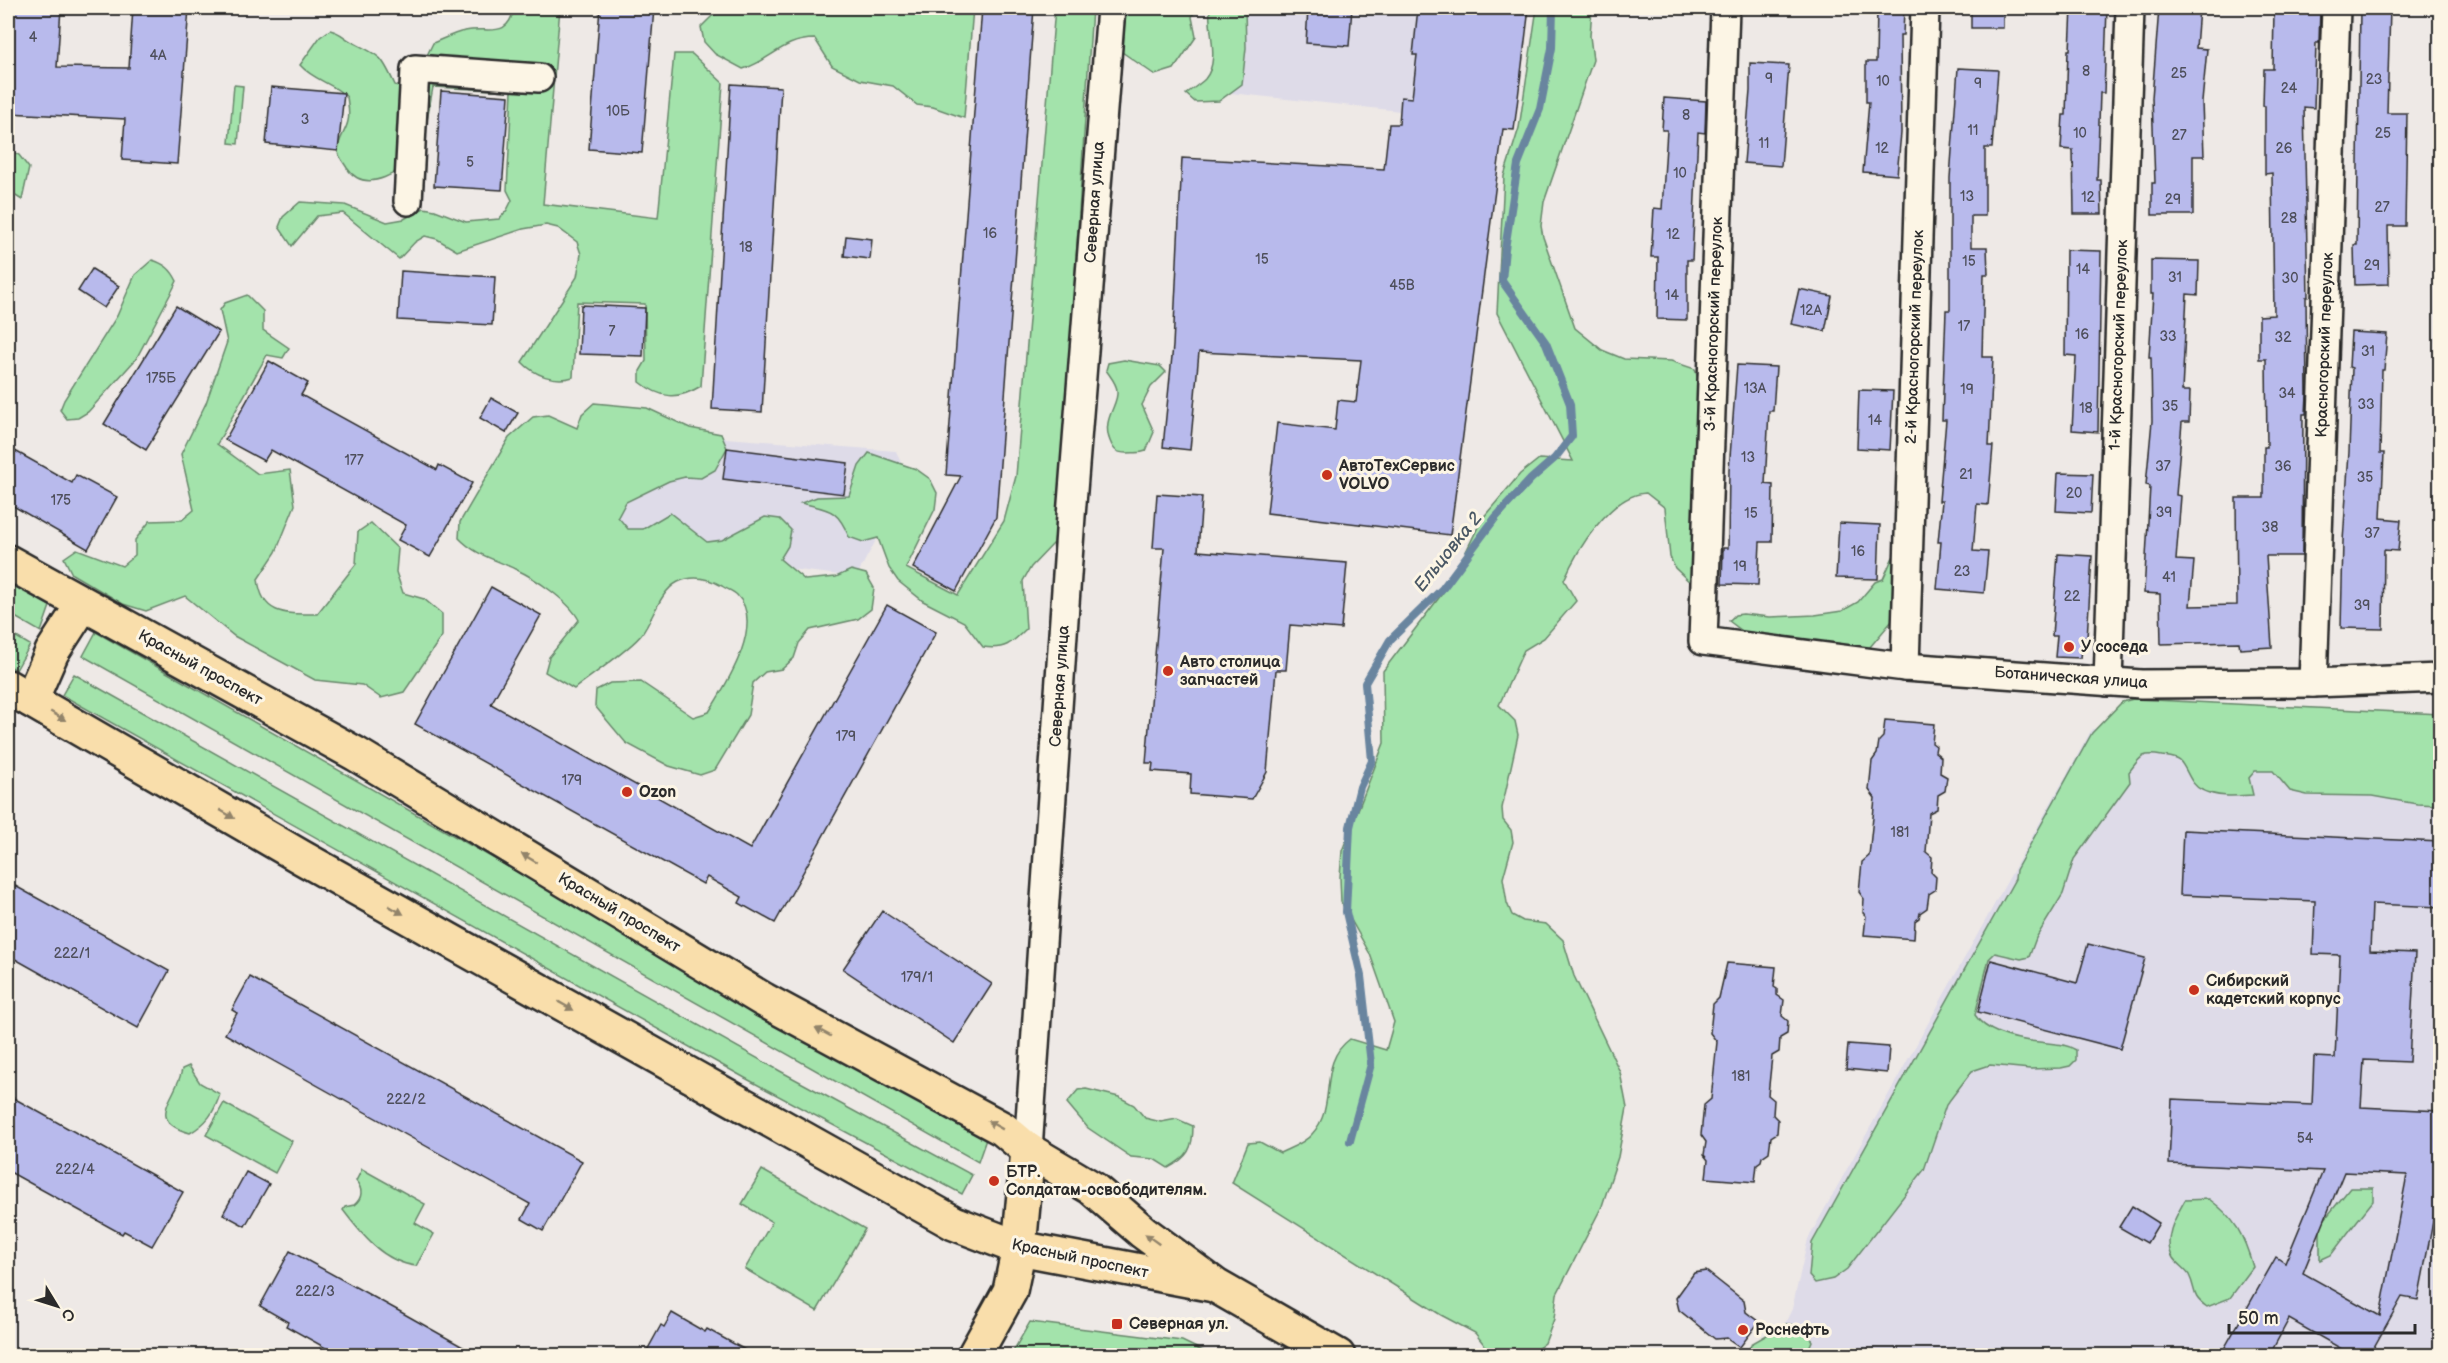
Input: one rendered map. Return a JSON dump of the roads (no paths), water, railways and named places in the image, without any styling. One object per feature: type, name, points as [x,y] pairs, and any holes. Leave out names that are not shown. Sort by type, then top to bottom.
[{"type":"main road","name":"Красный проспект","points":[[8,561],[356,754],[764,1000],[1003,1129],[1028,1150],[1092,1188],[1143,1232],[1216,1286],[1338,1356]]},
{"type":"main road","points":[[19,693],[52,652],[83,604]]},
{"type":"main road","name":"Красный проспект","points":[[19,693],[301,857],[954,1223],[1019,1248],[1216,1286]]},
{"type":"main road","name":"Северная улица","points":[[974,1356],[1010,1291],[1019,1248],[1028,1150]]},
{"type":"street","name":"Северная улица","points":[[1028,1150],[1071,516],[1111,8]]},
{"type":"street","name":"3-й Красногорский переулок","points":[[1703,641],[1725,8]]},
{"type":"street","name":"2-й Красногорский переулок","points":[[1905,667],[1925,8]]},
{"type":"street","name":"1-й Красногорский переулок","points":[[2108,682],[2130,8]]},
{"type":"street","name":"Красногорский переулок","points":[[2313,683],[2336,8]]},
{"type":"street","points":[[408,201],[415,69],[539,78]]},
{"type":"street","name":"Ботаническая улица","points":[[1703,641],[1905,667],[2141,684],[2313,683],[2440,678]]},
{"type":"waterway","name":"Ельцовка 2","points":[[1350,1141],[1371,1064],[1361,976],[1346,912],[1350,827],[1360,787],[1372,761],[1365,683],[1390,640],[1443,588],[1496,517],[1531,479],[1555,458],[1572,436],[1570,404],[1546,343],[1502,281],[1518,164],[1540,109],[1552,48],[1553,8]]},
{"type":"place","name":"АвтоТехСервис VOLVO","points":[[1327,475]]},
{"type":"place","name":"У соседа","points":[[2069,647]]},
{"type":"place","name":"Авто столица запчастей","points":[[1168,671]]},
{"type":"place","name":"Ozon","points":[[627,792]]},
{"type":"place","name":"Сибирский кадетский корпус","points":[[2194,990]]},
{"type":"place","name":"БТР. Солдатам-освободителям.","points":[[994,1181]]},
{"type":"place","name":"Северная ул.","points":[[1117,1324]]},
{"type":"place","name":"Роснефть","points":[[1743,1330]]}]
